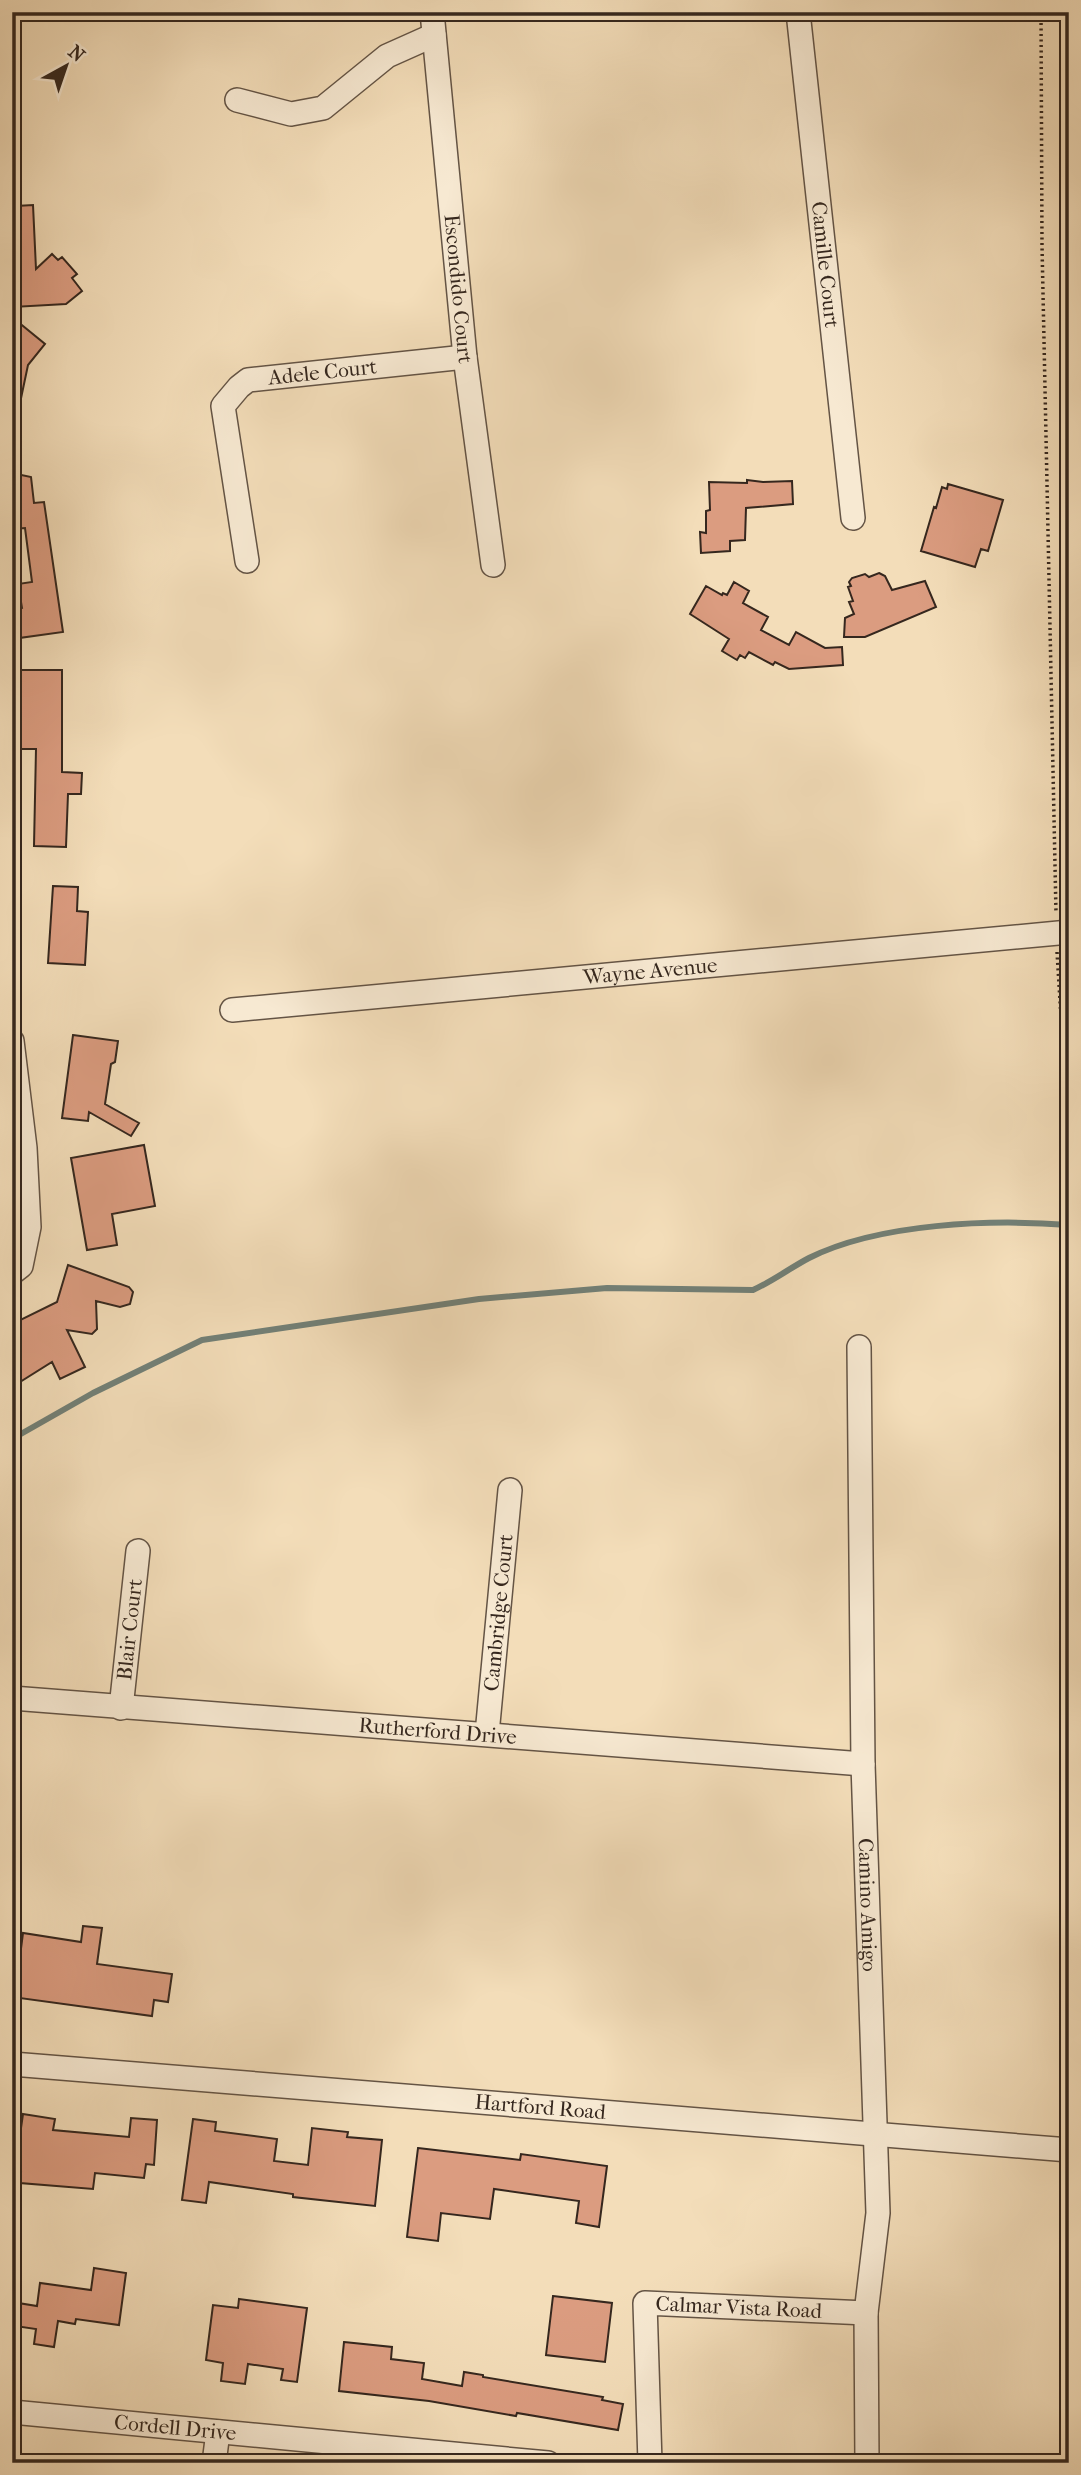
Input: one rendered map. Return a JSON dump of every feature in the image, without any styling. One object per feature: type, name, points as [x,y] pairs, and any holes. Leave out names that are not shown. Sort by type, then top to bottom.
[{"type":"street","name":"Camille Court","points":[[798,12],[853,517]]},
{"type":"street","points":[[237,100],[291,114],[323,108],[387,56],[433,24]]},
{"type":"street","name":"Escondido Court","points":[[433,24],[465,357],[493,565]]},
{"type":"street","name":"Adele Court","points":[[247,561],[223,406],[239,387],[248,380],[465,357]]},
{"type":"street","name":"Wayne Avenue","points":[[232,1010],[1063,933]]},
{"type":"street","points":[[12,1041],[26,1148],[29,1227],[21,1266],[12,1273]]},
{"type":"street","name":"Camino Amigo","points":[[859,1347],[863,1765],[878,2213],[866,2314],[867,2463]]},
{"type":"street","name":"Cambridge Court","points":[[487,1734],[510,1490]]},
{"type":"street","name":"Blair Court","points":[[121,1708],[138,1551]]},
{"type":"street","name":"Rutherford Drive","points":[[12,1698],[19,1696],[121,1708],[487,1734],[863,1765]]},
{"type":"street","name":"Hartford Road","points":[[12,2064],[1069,2150]]},
{"type":"street","name":"Calmar Vista Road","points":[[650,2463],[645,2303],[866,2314]]},
{"type":"street","name":"Cordell Drive","points":[[12,2412],[548,2463]]},
{"type":"street","points":[[214,2463],[218,2432]]},
{"type":"path","points":[[1041,12],[1042,245],[1069,1147]]},
{"type":"path","points":[[1069,1403],[1069,1522]]},
{"type":"building","points":[[33,205],[36,269],[52,254],[58,260],[62,257],[77,274],[72,278],[82,291],[66,304],[13,307],[12,217],[16,217],[16,206]]},
{"type":"building","points":[[12,317],[45,344],[28,365],[19,408],[12,407]]},
{"type":"building","points":[[12,473],[31,477],[34,503],[44,502],[63,632],[19,638],[15,609],[22,608],[18,584],[32,582],[25,528],[12,529]]},
{"type":"building","points":[[747,480],[792,481],[793,504],[746,508],[745,540],[730,541],[730,551],[701,553],[700,532],[706,533],[706,511],[710,510],[709,482],[747,483]]},
{"type":"building","points":[[948,484],[1003,500],[988,551],[981,549],[975,567],[921,551],[942,487],[947,489]]},
{"type":"building","points":[[879,573],[885,576],[892,590],[925,581],[936,607],[865,637],[844,637],[845,618],[854,614],[849,602],[853,601],[849,582],[852,578],[865,574],[869,577]]},
{"type":"building","points":[[734,582],[749,591],[743,603],[768,617],[761,630],[789,645],[796,632],[825,648],[842,647],[843,665],[789,669],[775,662],[773,665],[749,652],[745,658],[740,655],[737,660],[722,651],[729,639],[690,614],[706,586],[727,595]]},
{"type":"building","points":[[18,670],[62,670],[62,772],[82,773],[81,794],[68,794],[66,847],[34,846],[36,749],[19,749]]},
{"type":"building","points":[[53,886],[78,887],[77,911],[88,912],[85,965],[48,963]]},
{"type":"building","points":[[73,1035],[118,1041],[115,1062],[111,1064],[105,1104],[139,1123],[131,1136],[89,1112],[88,1121],[62,1118]]},
{"type":"building","points":[[144,1145],[155,1206],[112,1214],[117,1245],[87,1250],[71,1158]]},
{"type":"building","points":[[68,1265],[129,1287],[133,1292],[130,1304],[120,1307],[96,1301],[97,1329],[92,1334],[67,1330],[85,1367],[60,1379],[52,1362],[12,1387],[12,1324],[57,1302]]},
{"type":"building","points":[[83,1926],[102,1928],[97,1964],[172,1974],[168,2002],[154,2000],[152,2016],[12,1997],[12,1963],[19,1964],[23,1933],[81,1942]]},
{"type":"building","points":[[23,2114],[55,2119],[53,2130],[129,2137],[131,2118],[157,2120],[154,2165],[146,2164],[144,2178],[95,2173],[93,2189],[20,2183],[21,2172],[12,2171],[12,2126],[21,2128]]},
{"type":"building","points":[[193,2119],[216,2122],[215,2131],[277,2139],[274,2161],[308,2165],[312,2128],[348,2132],[347,2137],[382,2140],[375,2206],[293,2197],[293,2194],[209,2182],[206,2203],[182,2200]]},
{"type":"building","points":[[418,2148],[520,2160],[521,2154],[607,2166],[599,2227],[576,2223],[579,2201],[494,2189],[490,2219],[441,2213],[438,2241],[407,2237]]},
{"type":"building","points":[[94,2268],[126,2273],[119,2325],[76,2319],[75,2324],[58,2321],[54,2347],[34,2344],[36,2329],[15,2326],[18,2303],[37,2306],[40,2283],[91,2290]]},
{"type":"building","points":[[553,2296],[612,2303],[605,2362],[546,2355]]},
{"type":"building","points":[[239,2299],[307,2308],[297,2382],[281,2380],[283,2369],[248,2364],[245,2384],[221,2381],[223,2363],[206,2360],[213,2305],[238,2308]]},
{"type":"building","points":[[344,2342],[392,2347],[391,2359],[424,2363],[422,2379],[462,2386],[464,2372],[603,2397],[602,2400],[623,2404],[618,2430],[517,2413],[516,2416],[429,2401],[339,2391]]},
{"type":"waterway","points":[[12,1439],[93,1393],[202,1340],[479,1299],[607,1288],[753,1290],[809,1258],[868,1237],[936,1226],[1005,1223],[1069,1225]]}]
